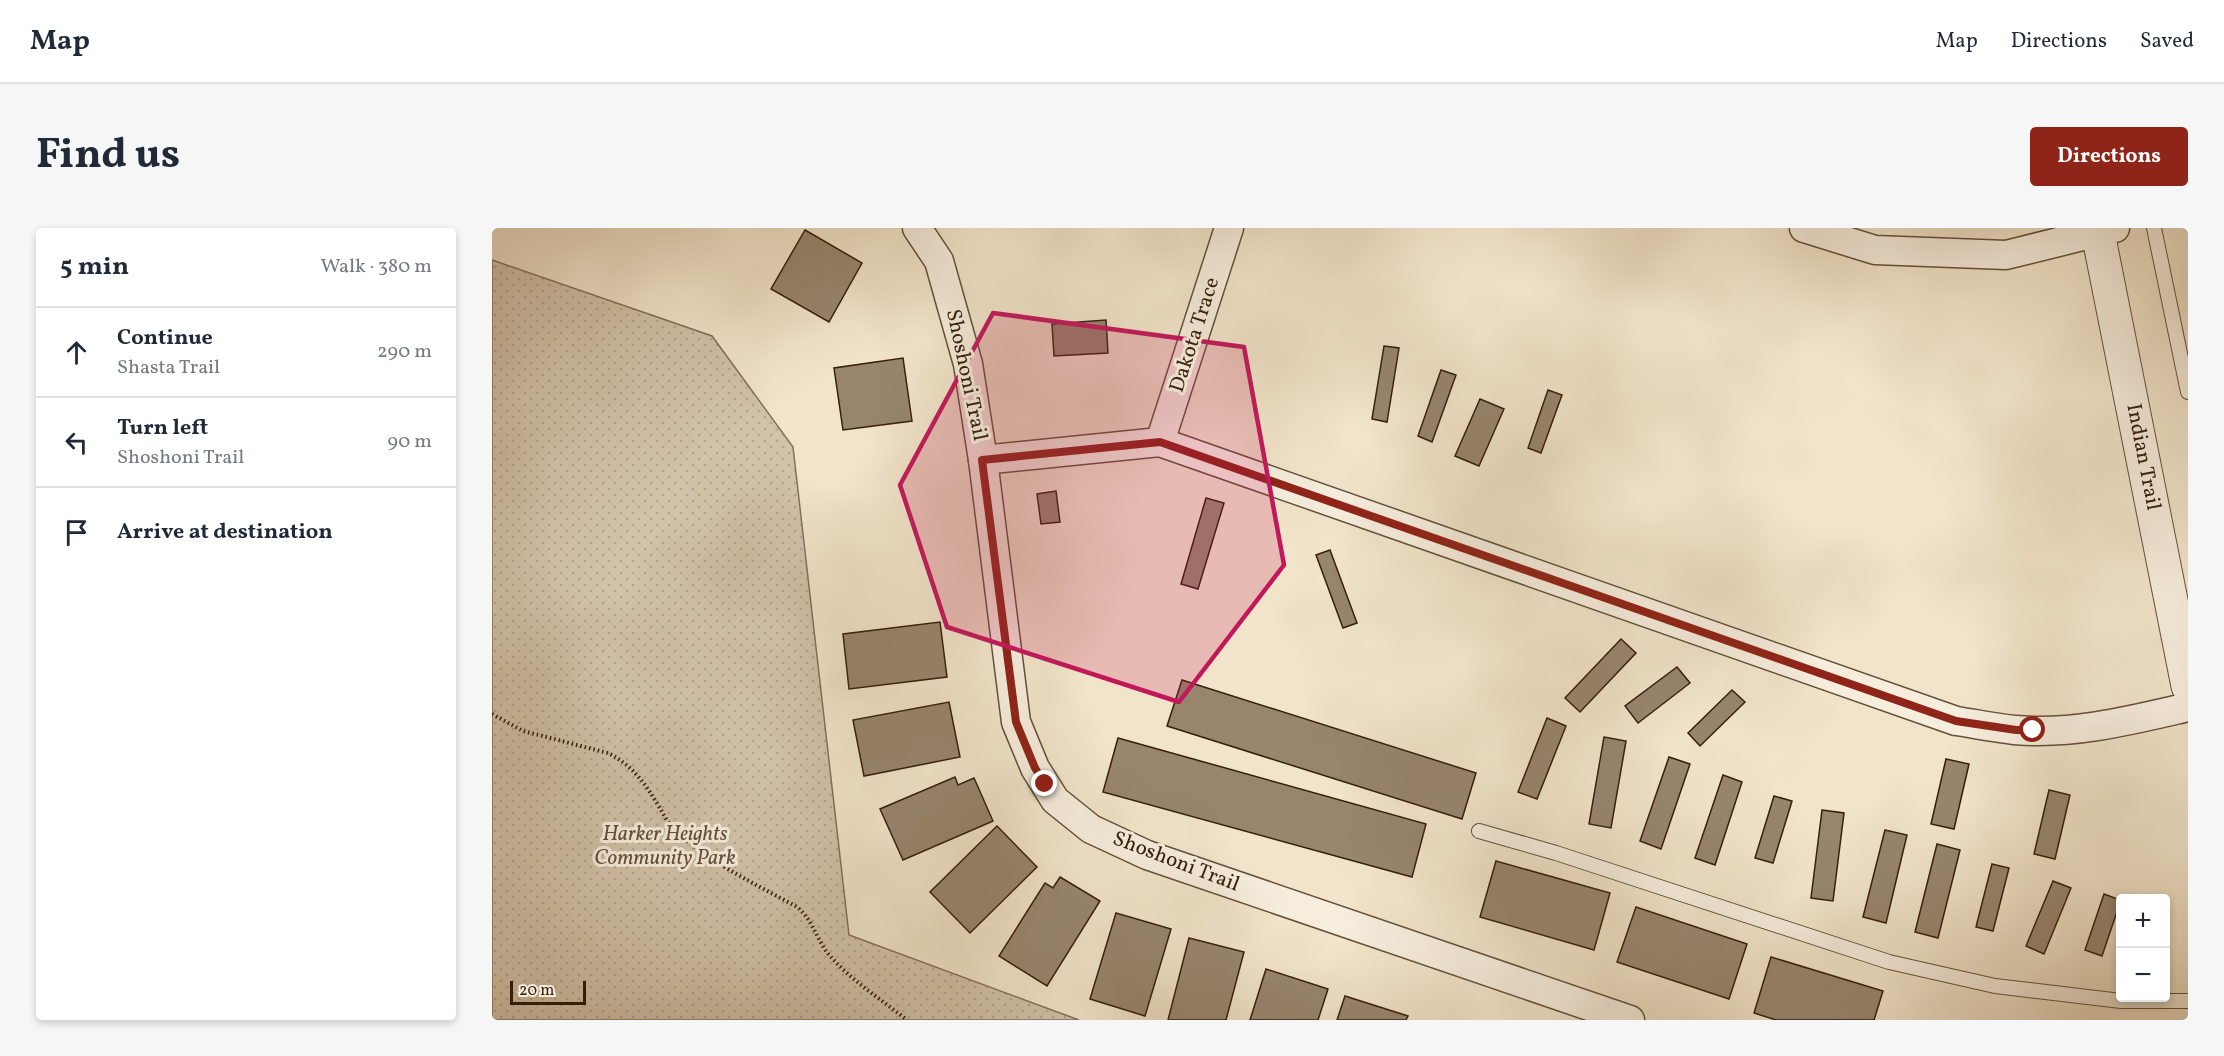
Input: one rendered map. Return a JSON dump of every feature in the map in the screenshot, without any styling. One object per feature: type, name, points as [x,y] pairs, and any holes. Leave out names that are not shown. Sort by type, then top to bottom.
[{"type":"street","name":"Shoshoni Trail","points":[[917,228],[939,261],[968,364],[1016,722],[1035,768],[1055,800],[1091,829],[1147,855],[1630,1020]]},
{"type":"street","name":"Dakota Trace","points":[[1160,442],[1229,228]]},
{"type":"street","points":[[1804,228],[1875,250],[2006,255],[2104,230]]},
{"type":"street","name":"Indian Trail","points":[[2104,230],[2188,686]]},
{"type":"street","points":[[982,460],[1160,442],[1956,721],[2016,730],[2068,729],[2118,723],[2188,707]]},
{"type":"lane","points":[[2154,228],[2188,392]]},
{"type":"lane","points":[[1479,831],[1556,853],[1889,962],[1995,986],[2121,1000],[2183,1003],[2188,1001]]},
{"type":"path","points":[[492,714],[523,731],[608,753],[620,759],[644,782],[670,826],[718,863],[797,907],[806,915],[825,951],[837,964],[907,1020]]},
{"type":"highlighted area","points":[[993,313],[1244,347],[1284,565],[1179,702],[947,627],[900,485]]},
{"type":"green space","name":"Harker Heights Community Park","points":[[492,260],[712,336],[793,447],[849,935],[1079,1020],[492,1020]]},
{"type":"building","points":[[805,230],[862,263],[829,322],[771,289]]},
{"type":"building","points":[[1106,320],[1108,353],[1054,356],[1052,324]]},
{"type":"building","points":[[1384,346],[1399,348],[1387,422],[1372,419]]},
{"type":"building","points":[[903,358],[912,421],[843,430],[834,368]]},
{"type":"building","points":[[1441,370],[1456,375],[1432,442],[1418,436]]},
{"type":"building","points":[[1548,390],[1562,395],[1541,453],[1528,448]]},
{"type":"building","points":[[1480,399],[1504,409],[1479,466],[1455,456]]},
{"type":"building","points":[[1056,491],[1060,522],[1041,524],[1037,494]]},
{"type":"building","points":[[1206,498],[1224,503],[1198,589],[1181,584]]},
{"type":"building","points":[[1330,550],[1357,623],[1343,628],[1316,555]]},
{"type":"building","points":[[940,622],[947,677],[849,689],[843,634]]},
{"type":"building","points":[[1621,639],[1636,653],[1580,712],[1565,698]]},
{"type":"building","points":[[1677,667],[1690,683],[1638,723],[1625,706]]},
{"type":"building","points":[[1182,680],[1476,773],[1462,819],[1167,726]]},
{"type":"building","points":[[1732,690],[1745,702],[1700,746],[1688,733]]},
{"type":"building","points":[[949,702],[960,757],[864,776],[853,720]]},
{"type":"building","points":[[1547,718],[1566,726],[1537,799],[1518,792]]},
{"type":"building","points":[[1604,737],[1626,741],[1611,828],[1589,824]]},
{"type":"building","points":[[1118,738],[1426,824],[1412,877],[1103,792]]},
{"type":"building","points":[[1669,757],[1690,764],[1661,849],[1640,841]]},
{"type":"building","points":[[1946,759],[1969,764],[1954,829],[1931,824]]},
{"type":"building","points":[[1723,775],[1742,782],[1715,865],[1695,858]]},
{"type":"building","points":[[955,777],[958,785],[974,778],[993,821],[903,860],[880,809]]},
{"type":"building","points":[[2049,790],[2070,795],[2055,859],[2034,854]]},
{"type":"building","points":[[1774,796],[1792,801],[1773,863],[1755,858]]},
{"type":"building","points":[[1822,810],[1844,813],[1833,901],[1811,898]]},
{"type":"building","points":[[997,826],[1037,867],[970,933],[930,892]]},
{"type":"building","points":[[1885,830],[1907,835],[1886,923],[1863,917]]},
{"type":"building","points":[[1937,844],[1960,850],[1938,938],[1915,932]]},
{"type":"building","points":[[1496,861],[1610,893],[1594,950],[1480,917]]},
{"type":"building","points":[[1992,864],[2009,868],[1993,931],[1976,927]]},
{"type":"building","points":[[1060,877],[1100,901],[1047,986],[999,956],[1045,883],[1053,888]]},
{"type":"building","points":[[2053,881],[2071,888],[2044,954],[2026,946]]},
{"type":"building","points":[[2104,894],[2116,898],[2116,915],[2102,956],[2085,950]]},
{"type":"building","points":[[1636,907],[1747,944],[1729,999],[1617,962]]},
{"type":"building","points":[[1116,913],[1171,929],[1145,1016],[1090,999]]},
{"type":"building","points":[[1189,938],[1244,952],[1226,1020],[1168,1020]]},
{"type":"building","points":[[1771,957],[1883,991],[1874,1020],[1776,1020],[1754,1013]]},
{"type":"building","points":[[1266,969],[1328,989],[1318,1020],[1250,1020]]},
{"type":"building","points":[[1345,996],[1408,1016],[1406,1020],[1337,1020]]},
{"type":"route","points":[[1045,784],[1035,768],[1016,722],[982,460],[1160,442],[1956,721],[2016,730],[2033,730]]}]
